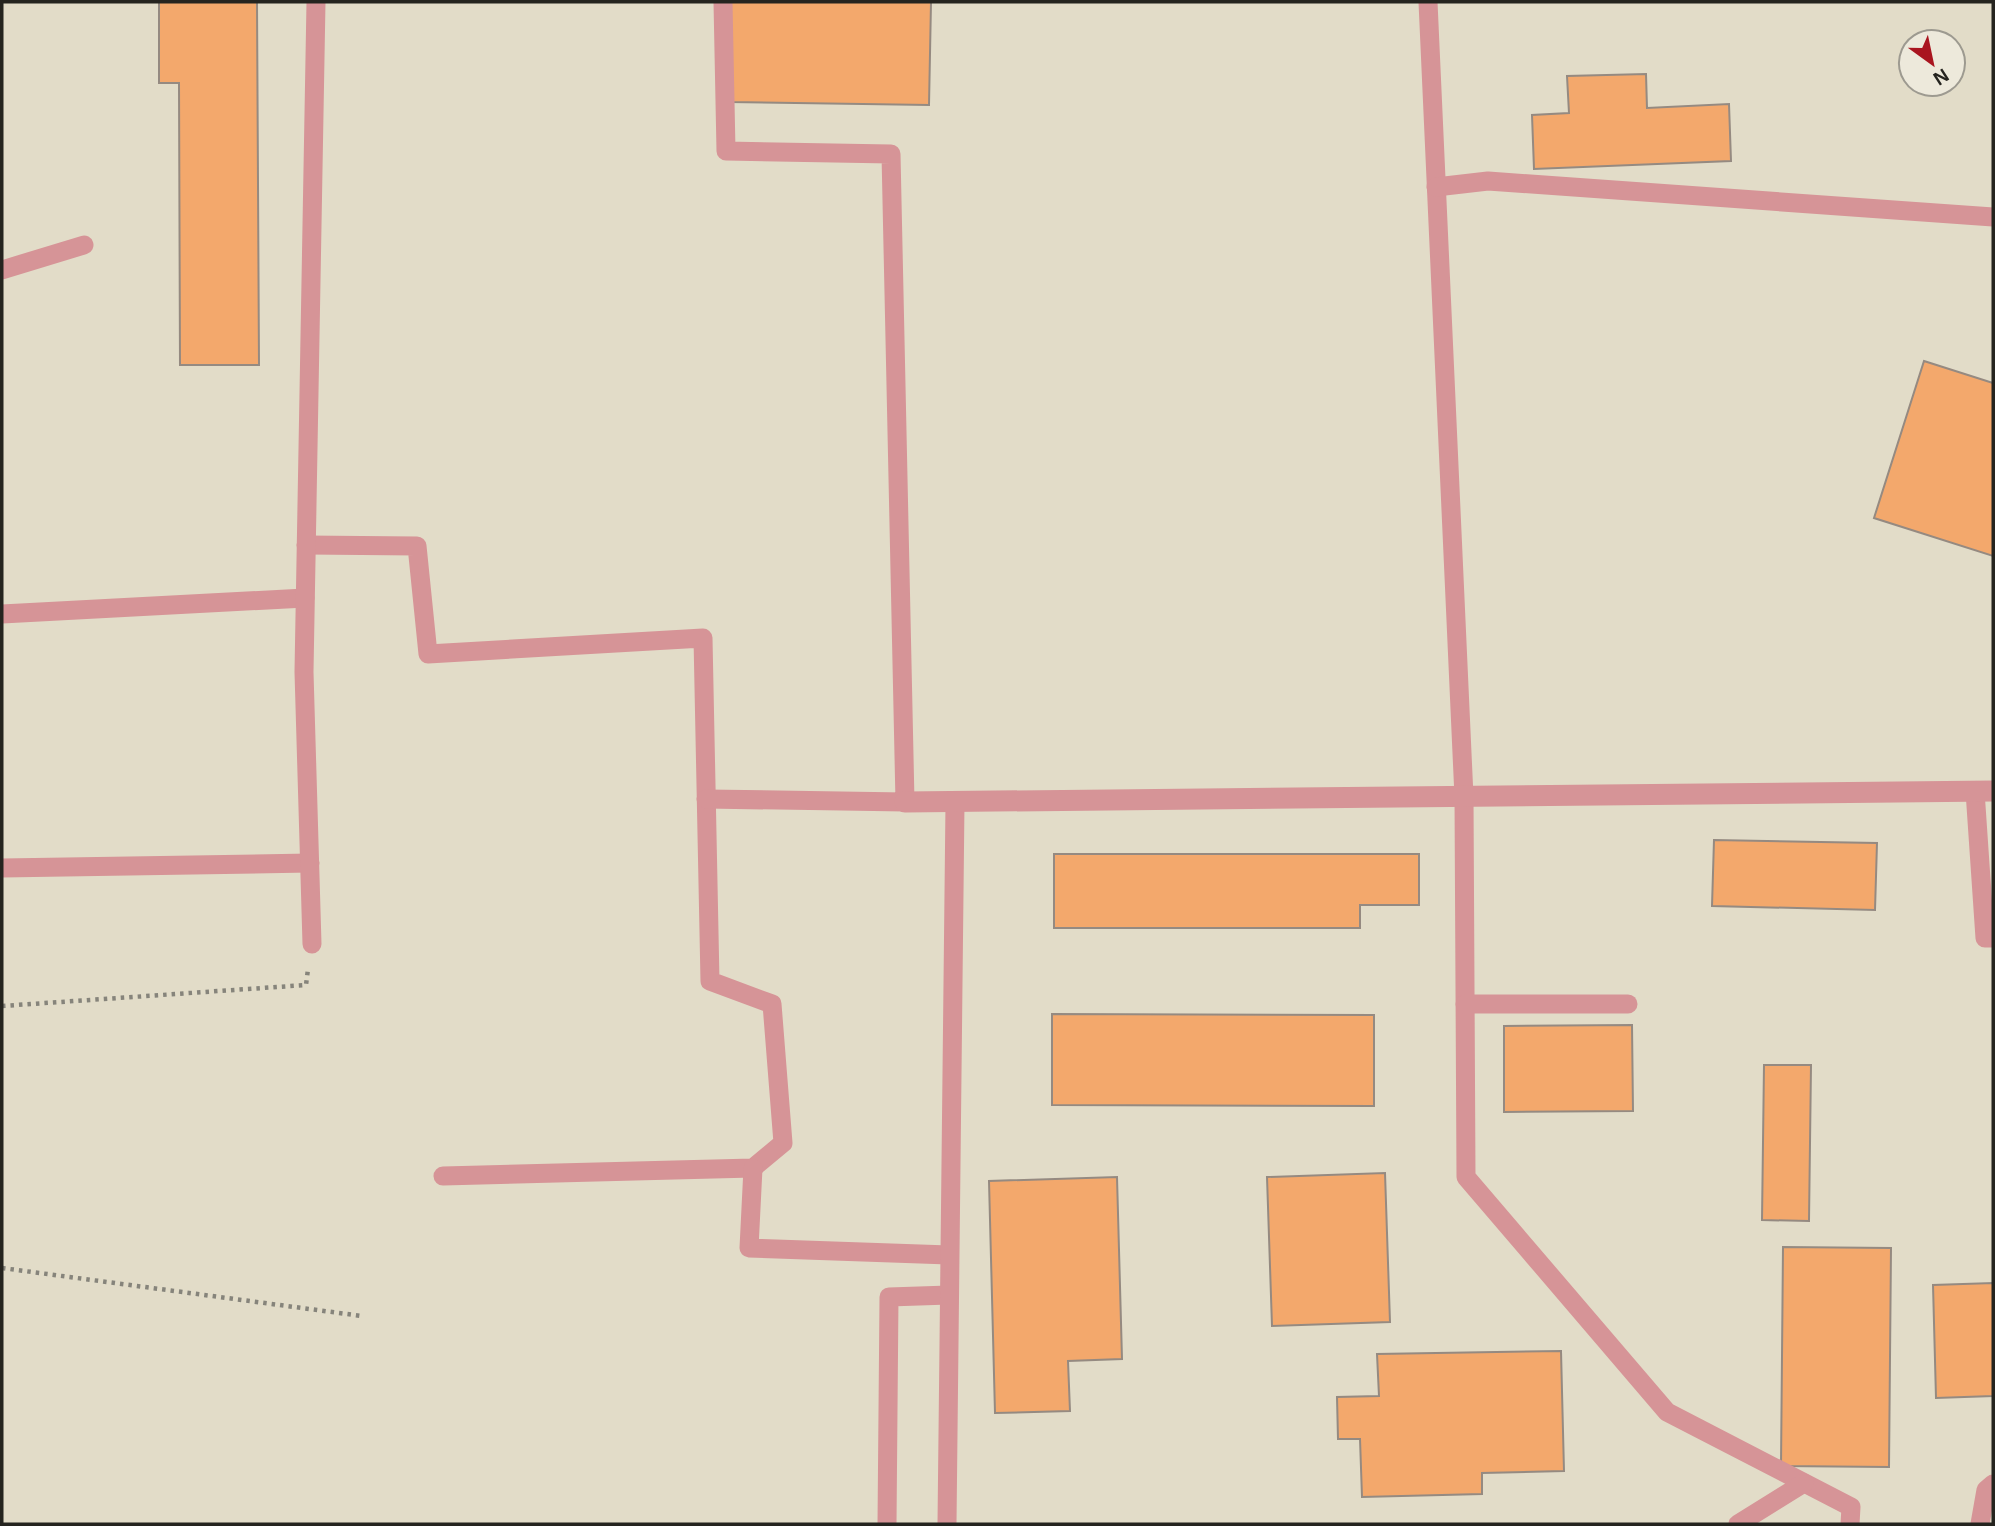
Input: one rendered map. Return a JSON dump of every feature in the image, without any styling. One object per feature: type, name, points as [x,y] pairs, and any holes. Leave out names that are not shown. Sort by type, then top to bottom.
[{"type":"street","points":[[905,802],[1984,791]]},
{"type":"lane","points":[[312,944],[304,672],[316,2]]},
{"type":"lane","points":[[706,799],[905,802],[891,154],[726,150],[723,2]]},
{"type":"lane","points":[[1428,2],[1464,797],[1466,1177],[1667,1412],[1851,1507],[1850,1524]]},
{"type":"lane","points":[[1436,187],[1488,181],[1993,217]]},
{"type":"lane","points":[[2,270],[84,245]]},
{"type":"lane","points":[[306,545],[417,546],[428,654],[703,638],[710,981],[772,1004],[783,1143],[753,1168],[443,1176]]},
{"type":"lane","points":[[2,614],[305,598]]},
{"type":"lane","points":[[1984,791],[1985,938],[1993,938]]},
{"type":"lane","points":[[947,1524],[955,803]]},
{"type":"lane","points":[[2,868],[310,863]]},
{"type":"lane","points":[[1465,1004],[1628,1004]]},
{"type":"lane","points":[[753,1168],[749,1248],[950,1255]]},
{"type":"lane","points":[[887,1524],[889,1297],[949,1295]]},
{"type":"lane","points":[[1738,1524],[1804,1483]]},
{"type":"lane","points":[[1980,1524],[1986,1490],[1993,1485]]},
{"type":"path","points":[[2,1006],[306,985],[312,944]]},
{"type":"path","points":[[2,1268],[362,1316]]},
{"type":"shaded area","points":[[2,2],[1993,2],[1993,1524],[2,1524]]},
{"type":"building","points":[[159,2],[257,2],[259,365],[180,365],[179,83],[159,83]]},
{"type":"building","points":[[730,2],[931,2],[929,105],[729,102]]},
{"type":"building","points":[[1646,74],[1647,108],[1729,104],[1731,161],[1534,169],[1532,115],[1569,113],[1567,76]]},
{"type":"building","points":[[1924,361],[1993,383],[1993,556],[1874,518]]},
{"type":"building","points":[[1714,840],[1877,843],[1875,910],[1712,906]]},
{"type":"building","points":[[1054,854],[1419,854],[1419,905],[1360,905],[1360,928],[1054,928]]},
{"type":"building","points":[[1052,1014],[1374,1015],[1374,1106],[1052,1105]]},
{"type":"building","points":[[1632,1025],[1633,1111],[1504,1112],[1504,1026]]},
{"type":"building","points":[[1764,1065],[1811,1065],[1809,1221],[1762,1220]]},
{"type":"building","points":[[1385,1173],[1390,1322],[1272,1326],[1267,1177]]},
{"type":"building","points":[[1117,1177],[1122,1359],[1068,1361],[1070,1411],[995,1413],[989,1181]]},
{"type":"building","points":[[1783,1247],[1891,1248],[1889,1467],[1781,1466]]},
{"type":"building","points":[[1993,1283],[1993,1396],[1936,1398],[1933,1285]]},
{"type":"building","points":[[1561,1351],[1564,1471],[1482,1473],[1482,1494],[1362,1497],[1360,1439],[1338,1439],[1337,1397],[1379,1396],[1377,1354]]}]
